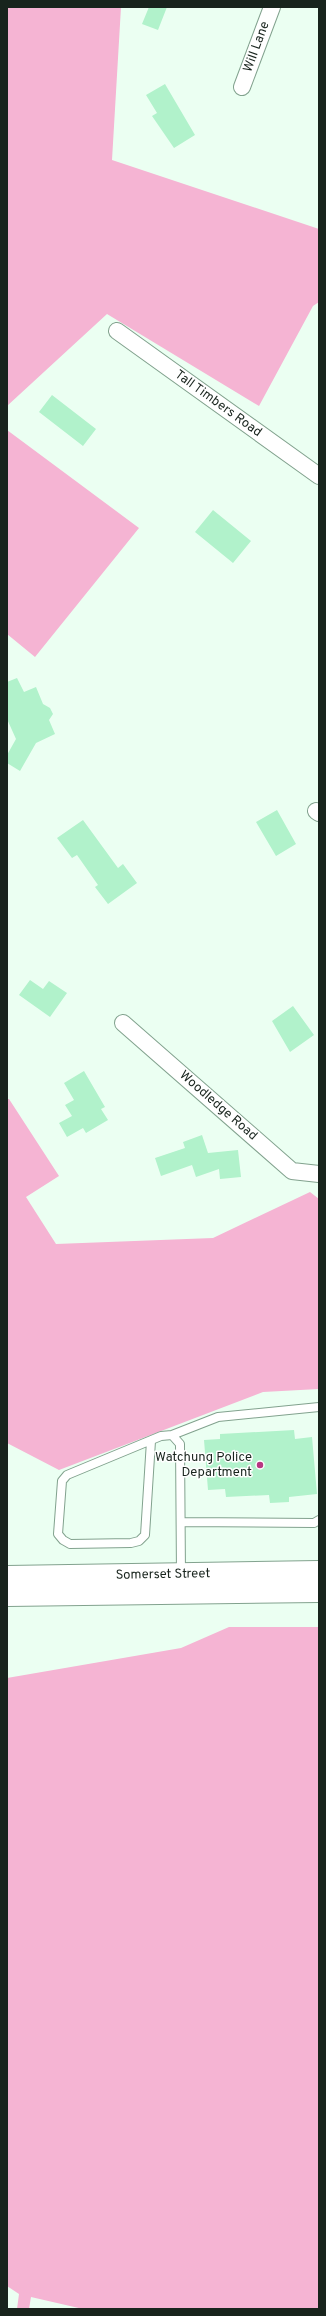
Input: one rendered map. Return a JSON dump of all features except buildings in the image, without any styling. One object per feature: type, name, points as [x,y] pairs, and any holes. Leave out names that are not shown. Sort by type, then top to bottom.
[{"type":"main road","name":"Somerset Street","points":[[7,1595],[182,1584],[319,1572]]},
{"type":"main road","name":"Somerset Street","points":[[7,1577],[319,1591]]},
{"type":"street","name":"Will Lane","points":[[242,87],[272,7]]},
{"type":"street","name":"Tall Timbers Road","points":[[117,332],[319,476]]},
{"type":"street","name":"Woodledge Road","points":[[123,1023],[292,1171],[319,1174]]},
{"type":"lane","points":[[151,1442],[145,1535],[138,1541],[132,1542],[70,1544],[63,1540],[58,1534],[62,1481],[67,1475],[151,1442],[161,1436],[172,1435],[218,1417],[319,1407]]},
{"type":"lane","points":[[172,1435],[180,1444],[182,1584]]},
{"type":"lane","points":[[181,1522],[314,1523],[319,1520]]},
{"type":"shaded area","points":[[7,7],[121,7],[112,160],[319,229],[319,302],[313,306],[259,406],[107,314],[7,406]]},
{"type":"shaded area","points":[[7,430],[139,528],[35,657],[7,634]]},
{"type":"shaded area","points":[[7,1099],[9,1099],[59,1176],[26,1197],[56,1244],[213,1238],[310,1192],[319,1199],[319,1389],[263,1392],[59,1470],[7,1443]]},
{"type":"shaded area","points":[[229,1627],[319,1627],[319,2309],[83,2309],[31,2297],[29,2309],[17,2309],[19,2294],[7,2286],[7,1678],[181,1648]]},
{"type":"place","name":"Watchung Police Department","points":[[260,1465]]}]
